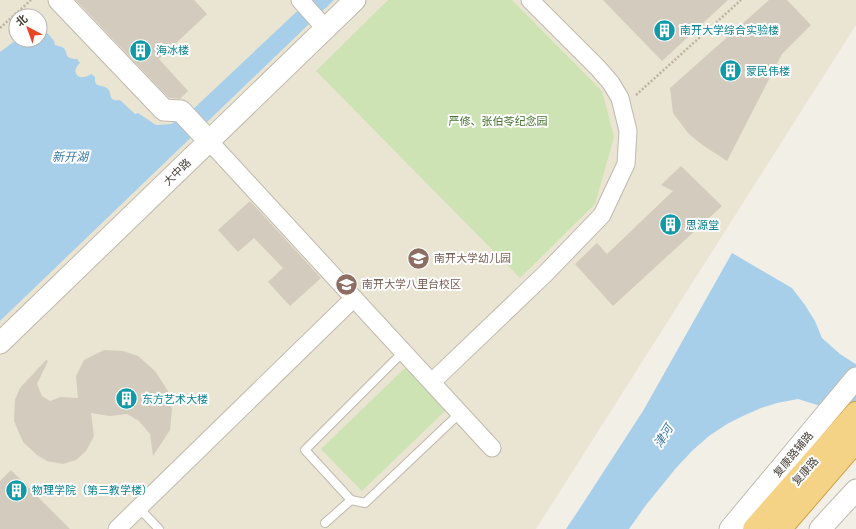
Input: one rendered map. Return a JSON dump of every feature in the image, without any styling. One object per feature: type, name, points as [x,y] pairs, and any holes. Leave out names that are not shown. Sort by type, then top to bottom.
[{"type":"highway","name":"复康路","points":[[754,529],[856,413]]},
{"type":"highway","name":"复康路","points":[[780,529],[856,441]]},
{"type":"street","points":[[59,0],[164,110],[181,111],[492,448]]},
{"type":"street","points":[[301,0],[322,24]]},
{"type":"street","name":"大中路","points":[[0,344],[205,137],[322,24],[355,0]]},
{"type":"street","points":[[432,382],[545,274],[602,215],[626,164],[628,131],[620,98],[611,83],[530,0]]},
{"type":"street","points":[[117,529],[354,298]]},
{"type":"street","name":"复康路辅路","points":[[730,529],[856,378]]},
{"type":"street","points":[[820,529],[856,490]]},
{"type":"lane","points":[[404,352],[305,450],[351,500],[365,503],[460,413]]},
{"type":"lane","points":[[325,523],[351,500]]},
{"type":"lane","points":[[138,507],[159,529]]},
{"type":"path","points":[[0,28],[31,0]]},
{"type":"path","points":[[623,108],[741,0]]},
{"type":"shaded area","name":"南开大学八里台校区","points":[[0,0],[856,0],[856,25],[536,529],[0,529]]},
{"type":"green space","name":"严修、张伯苓纪念园","points":[[388,0],[512,0],[602,91],[614,137],[595,204],[520,278],[316,71]]},
{"type":"green space","points":[[405,368],[446,410],[362,491],[321,449]]},
{"type":"water","name":"新开湖","points":[[309,0],[334,0],[0,321],[0,52],[8,46],[8,48],[48,48],[48,34],[54,41],[55,45],[64,48],[69,58],[77,59],[80,63],[76,69],[79,77],[91,74],[95,77],[95,82],[97,85],[103,86],[109,90],[113,100],[120,100],[135,114],[138,113],[156,125],[171,124],[188,114]]},
{"type":"water","name":"津河","points":[[732,253],[792,288],[815,321],[822,338],[840,354],[856,364],[856,417],[798,399],[761,408],[727,424],[709,436],[693,450],[676,468],[646,505],[629,529],[566,529],[643,411]]},
{"type":"building","name":"海冰楼","points":[[76,0],[194,0],[207,14],[159,59],[188,91],[180,99],[169,98]]},
{"type":"building","name":"南开大学综合实验楼","points":[[603,0],[728,0],[662,61]]},
{"type":"building","name":"蒙民伟楼","points":[[769,0],[787,0],[811,25],[782,54],[727,161],[701,144],[688,133],[673,113],[670,88]]},
{"type":"building","name":"思源堂","points":[[681,166],[722,206],[613,306],[575,264],[597,243],[607,254],[673,191],[661,185]]},
{"type":"building","points":[[250,201],[321,278],[290,306],[268,282],[283,268],[254,238],[238,252],[218,230]]},
{"type":"building","points":[[104,350],[123,351],[138,356],[155,371],[168,391],[172,409],[170,430],[153,456],[150,434],[139,421],[127,414],[110,416],[91,413],[94,436],[86,451],[76,460],[63,464],[47,461],[37,455],[23,442],[14,421],[15,400],[20,388],[46,360],[48,361],[37,384],[42,396],[50,401],[61,397],[78,398],[76,376],[84,360]]},
{"type":"building","name":"物理学院（第三教学楼）","points":[[11,470],[70,529],[0,529],[0,481]]},
{"type":"place","name":"南开大学综合实验楼","points":[[664,30]]},
{"type":"place","name":"海冰楼","points":[[141,50]]},
{"type":"place","name":"蒙民伟楼","points":[[731,71]]},
{"type":"place","name":"思源堂","points":[[670,225]]},
{"type":"place","name":"南开大学幼儿园","points":[[419,258]]},
{"type":"place","name":"南开大学八里台校区","points":[[346,284]]},
{"type":"place","name":"东方艺术大楼","points":[[126,399]]},
{"type":"place","name":"物理学院（第三教学楼）","points":[[16,490]]}]
